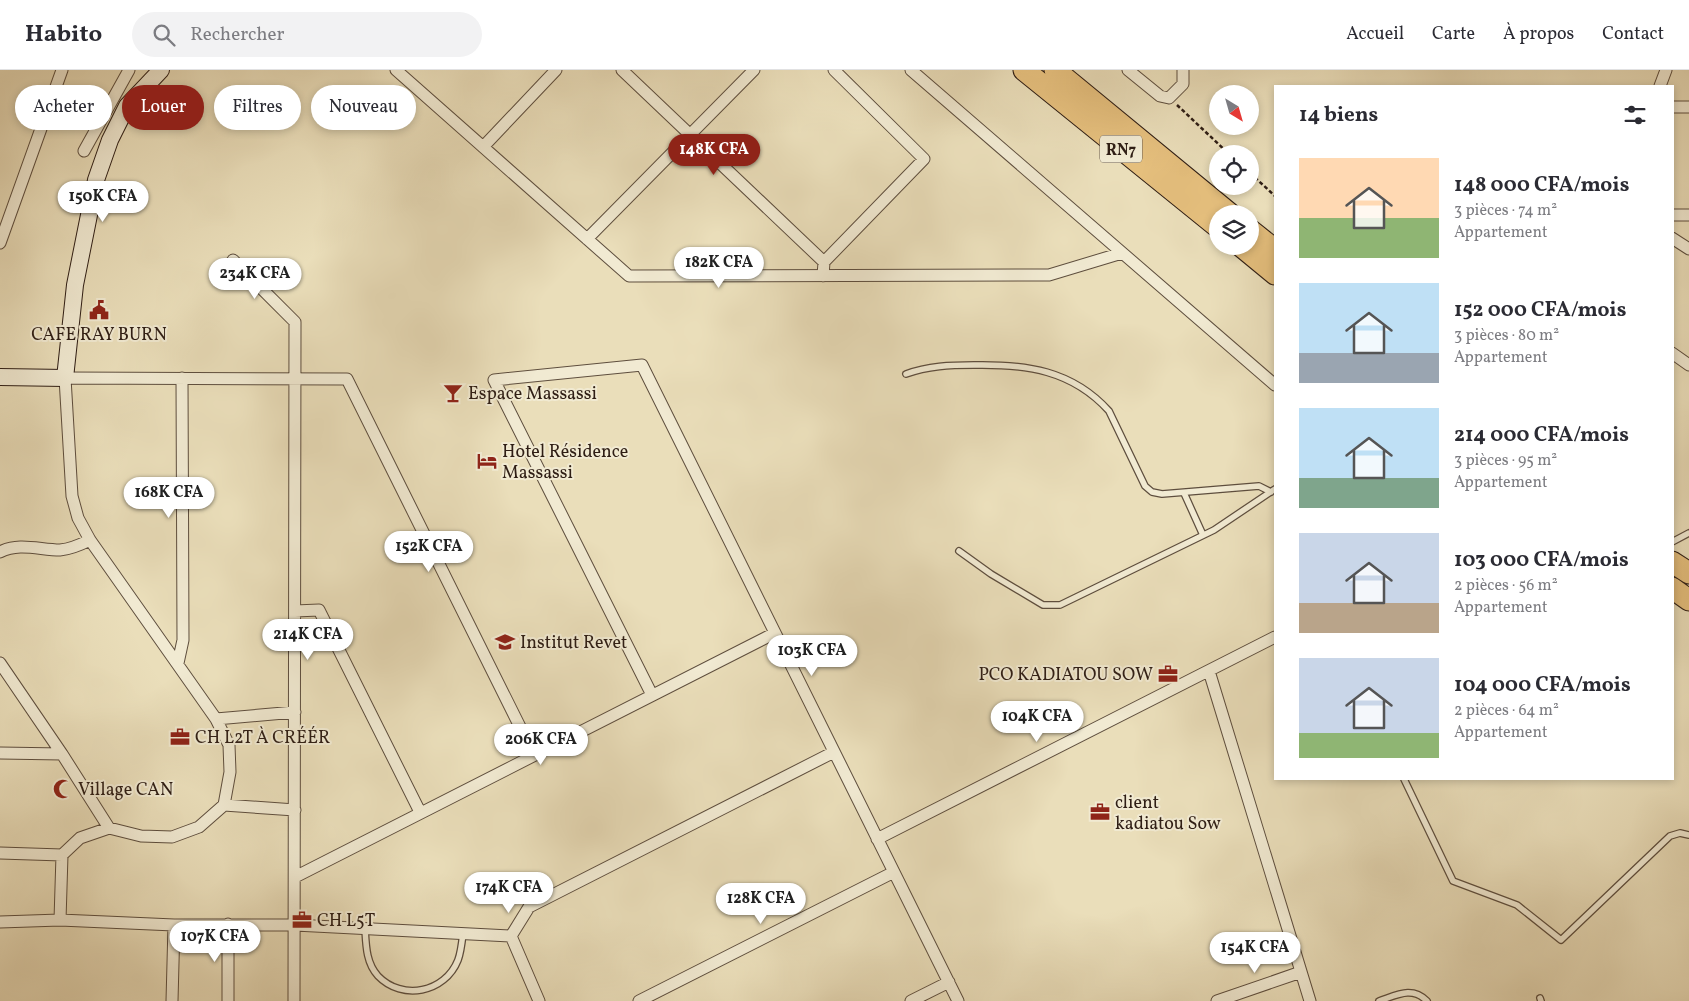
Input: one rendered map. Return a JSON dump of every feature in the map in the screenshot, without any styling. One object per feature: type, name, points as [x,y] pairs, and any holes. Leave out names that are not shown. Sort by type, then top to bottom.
[{"type":"highway","name":"RN7","points":[[1024,70],[1209,220]]},
{"type":"highway","name":"RN7","points":[[1055,70],[1219,205]]},
{"type":"highway","points":[[1259,237],[1274,249]]},
{"type":"highway","points":[[1252,255],[1274,273]]},
{"type":"highway","points":[[1674,563],[1689,573]]},
{"type":"highway","points":[[1674,589],[1689,600]]},
{"type":"street","points":[[0,243],[62,70]]},
{"type":"street","points":[[60,920],[62,855],[80,838],[109,828],[141,836],[172,837],[200,827],[224,805],[230,772],[228,745],[216,720],[178,663],[90,540],[78,518],[72,496],[64,378],[75,285],[96,180],[110,140],[127,106],[161,70]]},
{"type":"street","points":[[396,70],[628,276],[1049,275],[1122,253]]},
{"type":"street","points":[[483,147],[556,70]]},
{"type":"street","points":[[622,70],[824,262]]},
{"type":"street","points":[[587,239],[754,70]]},
{"type":"street","points":[[823,276],[824,262],[924,159],[834,70]]},
{"type":"street","points":[[911,70],[1274,384]]},
{"type":"street","points":[[1128,70],[1160,96],[1169,98],[1183,84],[1183,70]]},
{"type":"street","points":[[1660,85],[1666,70]]},
{"type":"street","points":[[84,151],[127,71]]},
{"type":"street","points":[[1674,107],[1689,108]]},
{"type":"street","points":[[1674,215],[1689,215]]},
{"type":"street","points":[[1674,239],[1689,249]]},
{"type":"street","points":[[233,260],[295,322],[294,1001]]},
{"type":"street","points":[[1674,354],[1689,365]]},
{"type":"street","points":[[652,695],[494,380],[642,365],[958,1001]]},
{"type":"street","points":[[0,377],[347,379],[534,755]]},
{"type":"street","points":[[178,663],[183,640],[182,378]]},
{"type":"street","points":[[0,552],[6,548],[27,546],[60,550],[75,548],[90,540]]},
{"type":"street","points":[[295,611],[319,610],[420,812]]},
{"type":"street","points":[[295,877],[775,632]]},
{"type":"street","points":[[878,839],[1274,638]]},
{"type":"street","points":[[0,663],[62,754],[109,828]]},
{"type":"street","points":[[1209,671],[1310,1001]]},
{"type":"street","points":[[216,720],[295,712]]},
{"type":"street","points":[[511,936],[529,907],[834,752]]},
{"type":"street","points":[[0,753],[62,754]]},
{"type":"street","points":[[224,805],[295,810]]},
{"type":"street","points":[[0,853],[62,855]]},
{"type":"street","points":[[640,1001],[894,872]]},
{"type":"street","points":[[0,922],[60,920],[174,925],[295,925],[511,936]]},
{"type":"street","points":[[228,924],[228,1001]]},
{"type":"street","points":[[172,1001],[174,925]]},
{"type":"street","points":[[511,936],[539,1001]]},
{"type":"street","points":[[1218,1001],[1301,972]]},
{"type":"street","points":[[911,1001],[949,982]]},
{"type":"lane","points":[[906,374],[921,368],[950,365],[1003,364],[1030,367],[1079,385],[1100,401],[1109,411],[1145,486],[1152,492],[1162,494],[1184,493],[1259,486],[1273,490]]},
{"type":"lane","points":[[959,551],[990,574],[1043,604],[1060,605],[1214,530],[1273,490]]},
{"type":"lane","points":[[1184,493],[1203,535]]},
{"type":"lane","points":[[1674,541],[1689,533]]},
{"type":"lane","points":[[1404,780],[1453,881],[1517,906],[1561,940],[1670,836],[1680,833],[1689,835]]},
{"type":"lane","points":[[365,928],[367,953],[371,965],[378,976],[391,986],[406,992],[424,991],[448,975],[458,961],[463,933]]},
{"type":"lane","points":[[1379,1001],[1410,992],[1420,995],[1427,1001]]},
{"type":"path","points":[[1169,98],[1219,145]]},
{"type":"path","points":[[1259,181],[1274,195]]},
{"type":"place","name":"CAFE RAY BURN","points":[[99,310]]},
{"type":"place","name":"Espace Massassi","points":[[453,393]]},
{"type":"place","name":"Hotel Résidence Massassi","points":[[487,461]]},
{"type":"place","name":"Institut Revet","points":[[505,642]]},
{"type":"place","name":"PCO KADIATOU SOW","points":[[1168,674]]},
{"type":"place","name":"CH L2T À CRÉÉR","points":[[180,737]]},
{"type":"place","name":"Village CAN","points":[[63,789]]},
{"type":"place","name":"client kadiatou Sow","points":[[1100,812]]},
{"type":"place","name":"CH L5T","points":[[302,920]]}]
